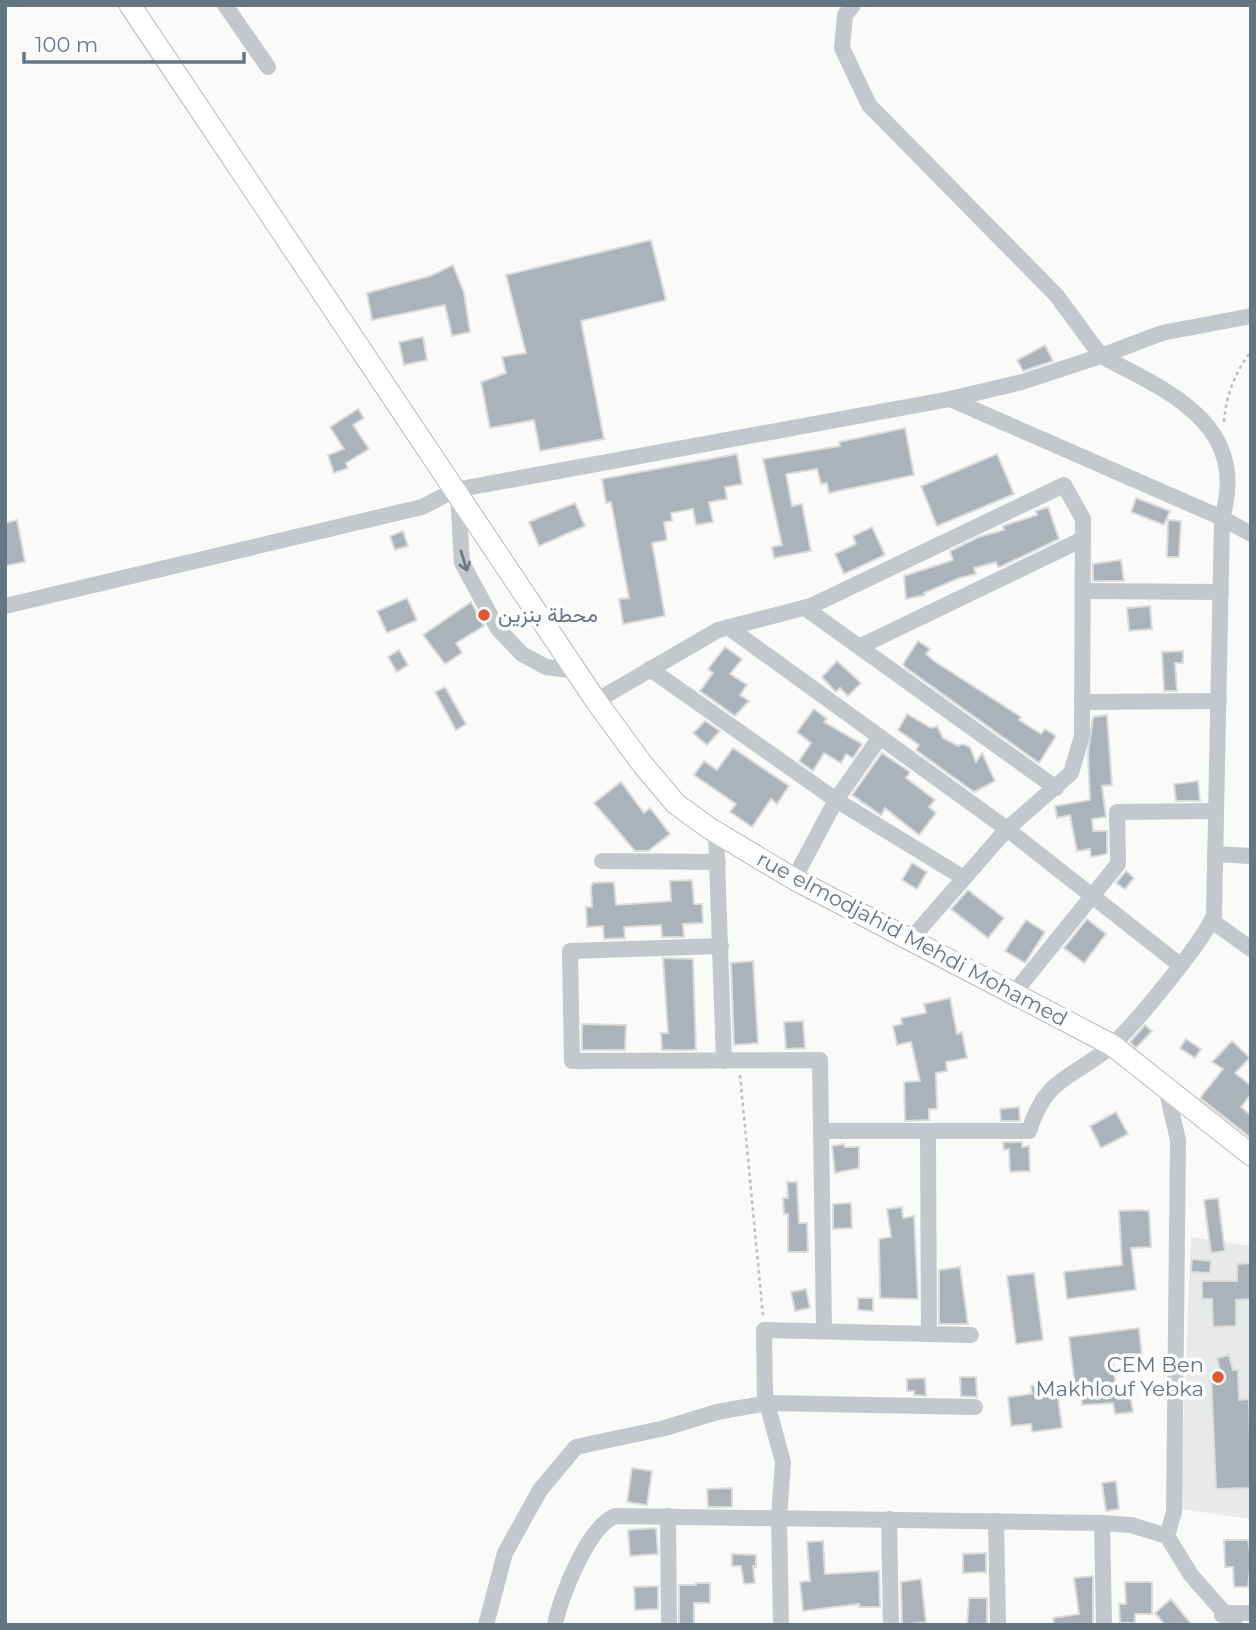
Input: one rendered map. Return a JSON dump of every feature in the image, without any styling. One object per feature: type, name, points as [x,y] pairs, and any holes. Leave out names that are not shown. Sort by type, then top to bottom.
[{"type":"main road","name":"rue elmodjahid Mehdi Mohamed","points":[[130,5],[596,701],[643,765],[676,804],[716,833],[794,879],[1112,1045],[1251,1155]]},
{"type":"street","points":[[225,5],[268,68]]},
{"type":"street","points":[[822,1131],[1029,1130],[1043,1096],[1112,1045],[1180,965],[1212,921],[1222,518],[1228,499],[1227,469],[1222,446],[1202,418],[1167,390],[1101,356],[1057,296],[869,105],[842,48],[845,15],[853,5]]},
{"type":"street","points":[[5,606],[422,507],[457,492],[950,399],[1022,382],[1162,333],[1251,316]]},
{"type":"street","points":[[950,399],[1222,518],[1251,534]]},
{"type":"street","points":[[596,701],[702,638],[728,627],[805,608],[1064,485],[1083,519],[1082,702],[1078,756],[1071,773],[1007,829],[911,939]]},
{"type":"street","points":[[457,492],[462,563],[498,629],[522,654],[546,667],[576,671]]},
{"type":"street","points":[[861,646],[1083,539]]},
{"type":"street","points":[[1083,591],[1221,592]]},
{"type":"street","points":[[805,608],[1056,788]]},
{"type":"street","points":[[728,627],[1007,829],[1180,965]]},
{"type":"street","points":[[650,668],[836,800],[964,878]]},
{"type":"street","points":[[1082,702],[1219,701]]},
{"type":"street","points":[[794,879],[836,800],[880,737]]},
{"type":"street","points":[[1014,993],[1118,864],[1117,812],[1216,811]]},
{"type":"street","points":[[716,833],[721,947],[731,1061]]},
{"type":"street","points":[[1215,854],[1251,856]]},
{"type":"street","points":[[602,860],[718,862]]},
{"type":"street","points":[[1212,921],[1251,949]]},
{"type":"street","points":[[721,947],[570,951],[572,1061],[820,1060],[824,1331]]},
{"type":"street","points":[[1166,1088],[1178,1140],[1174,1512],[1167,1536]]},
{"type":"street","points":[[928,1131],[929,1334]]},
{"type":"street","points":[[781,1625],[779,1518],[783,1462],[768,1403],[765,1330],[971,1335]]},
{"type":"street","points":[[486,1625],[505,1553],[540,1490],[576,1447],[664,1428],[717,1412],[768,1403],[975,1407]]},
{"type":"street","points":[[555,1625],[566,1586],[606,1519],[624,1515],[1131,1525],[1167,1536],[1222,1619],[1235,1625]]},
{"type":"street","points":[[668,1516],[669,1625]]},
{"type":"street","points":[[889,1520],[891,1625]]},
{"type":"street","points":[[996,1521],[998,1625]]},
{"type":"street","points":[[1102,1523],[1104,1625]]},
{"type":"street","points":[[1222,1619],[1251,1613]]},
{"type":"path","points":[[1222,446],[1226,400],[1239,367],[1251,351]]},
{"type":"path","points":[[731,1061],[765,1330]]},
{"type":"shaded area","name":"CEM Ben Makhlouf Yebka","points":[[1191,1237],[1251,1246],[1251,1519],[1180,1509]]},
{"type":"building","points":[[651,240],[666,300],[581,321],[604,439],[540,451],[534,420],[490,428],[481,382],[506,373],[502,357],[526,353],[506,275]]},
{"type":"building","points":[[453,265],[464,293],[470,332],[452,336],[445,305],[372,320],[367,293],[430,276]]},
{"type":"building","points":[[423,337],[427,360],[404,365],[399,342]]},
{"type":"building","points":[[1045,345],[1053,361],[1023,371],[1017,360]]},
{"type":"building","points":[[358,409],[364,418],[353,425],[369,449],[346,463],[348,468],[334,473],[328,455],[344,449],[330,427]]},
{"type":"building","points":[[905,428],[914,475],[829,493],[827,483],[821,484],[817,469],[786,474],[792,506],[802,504],[811,551],[774,558],[772,547],[782,545],[763,459],[840,446],[839,442]]},
{"type":"building","points":[[737,454],[742,484],[725,487],[727,499],[709,502],[713,522],[696,525],[693,509],[671,513],[672,521],[664,522],[667,540],[652,543],[665,616],[623,624],[619,599],[629,598],[611,502],[606,503],[602,479]]},
{"type":"building","points":[[997,454],[1014,494],[937,526],[921,486]]},
{"type":"building","points":[[1136,498],[1170,511],[1164,525],[1131,512]]},
{"type":"building","points":[[575,503],[585,526],[539,546],[529,522]]},
{"type":"building","points":[[1048,507],[1059,539],[1002,566],[998,567],[996,562],[974,568],[976,574],[959,578],[924,593],[925,595],[906,599],[904,576],[953,560],[950,551],[979,537],[1004,530],[1003,526],[1037,515],[1036,511]]},
{"type":"building","points":[[17,520],[25,562],[5,566],[5,523]]},
{"type":"building","points":[[1168,520],[1181,521],[1179,557],[1167,557]]},
{"type":"building","points":[[872,527],[885,555],[844,574],[835,554],[856,544],[853,536]]},
{"type":"building","points":[[403,531],[408,546],[395,550],[390,536]]},
{"type":"building","points":[[1121,560],[1124,581],[1093,581],[1093,564]]},
{"type":"building","points":[[407,598],[417,620],[387,633],[377,611]]},
{"type":"building","points":[[471,602],[484,626],[456,643],[462,653],[445,664],[423,635]]},
{"type":"building","points":[[1150,606],[1152,629],[1129,631],[1127,608]]},
{"type":"building","points":[[918,641],[930,649],[926,654],[934,661],[1021,717],[1019,720],[1041,734],[1045,729],[1056,736],[1039,763],[905,667],[903,664]]},
{"type":"building","points":[[725,647],[742,659],[730,674],[747,685],[740,695],[749,701],[735,716],[700,691],[713,673],[708,669]]},
{"type":"building","points":[[399,650],[408,665],[397,672],[388,657]]},
{"type":"building","points":[[1183,651],[1183,663],[1175,663],[1177,691],[1164,691],[1162,652]]},
{"type":"building","points":[[837,661],[861,683],[848,696],[840,688],[836,692],[822,677]]},
{"type":"building","points":[[445,687],[466,724],[456,730],[435,692]]},
{"type":"building","points":[[814,709],[827,719],[824,722],[862,744],[853,758],[846,754],[841,763],[824,753],[813,771],[799,761],[811,743],[797,732]]},
{"type":"building","points":[[907,714],[931,728],[937,726],[943,738],[958,746],[963,744],[970,747],[976,762],[982,753],[995,781],[974,792],[916,750],[919,745],[898,730]]},
{"type":"building","points":[[1107,715],[1112,785],[1102,786],[1106,817],[1092,819],[1093,831],[1107,831],[1107,854],[1091,857],[1090,849],[1077,851],[1070,815],[1057,818],[1055,806],[1090,800],[1088,753],[1093,717]]},
{"type":"building","points":[[705,721],[720,731],[707,745],[693,733]]},
{"type":"building","points":[[733,748],[789,786],[777,804],[771,799],[752,827],[730,812],[736,804],[694,775],[704,761],[717,770]]},
{"type":"building","points":[[882,753],[910,772],[906,778],[935,800],[929,807],[936,813],[919,835],[885,808],[881,815],[852,795]]},
{"type":"building","points":[[1198,781],[1200,801],[1176,801],[1174,784]]},
{"type":"building","points":[[621,782],[644,813],[650,808],[670,834],[648,851],[635,851],[594,803]]},
{"type":"building","points":[[912,863],[927,872],[917,889],[902,880]]},
{"type":"building","points":[[1126,871],[1134,878],[1125,889],[1116,883]]},
{"type":"building","points":[[692,880],[694,904],[702,904],[703,923],[683,924],[684,937],[662,937],[661,925],[624,927],[625,938],[604,939],[603,926],[587,927],[586,907],[592,907],[593,883],[614,882],[616,905],[671,901],[670,881]]},
{"type":"building","points":[[968,890],[1004,918],[988,938],[951,909]]},
{"type":"building","points":[[1087,919],[1106,934],[1084,963],[1064,948]]},
{"type":"building","points":[[1026,920],[1045,932],[1025,963],[1005,951]]},
{"type":"building","points":[[663,958],[693,959],[696,1050],[662,1050],[661,1033],[668,1033]]},
{"type":"building","points":[[753,961],[758,1043],[734,1045],[731,963]]},
{"type":"building","points":[[950,998],[957,1034],[962,1032],[967,1058],[946,1062],[947,1071],[936,1073],[937,1109],[929,1109],[929,1120],[905,1121],[904,1082],[920,1081],[911,1042],[897,1045],[893,1026],[902,1024],[901,1018],[926,1013],[924,1004]]},
{"type":"building","points":[[803,1021],[805,1048],[786,1049],[784,1022]]},
{"type":"building","points":[[582,1024],[626,1025],[625,1050],[582,1050]]},
{"type":"building","points":[[1145,1025],[1152,1031],[1136,1048],[1130,1042]]},
{"type":"building","points":[[1186,1039],[1201,1049],[1195,1058],[1180,1048]]},
{"type":"building","points":[[1232,1041],[1250,1058],[1235,1073],[1251,1086],[1251,1094],[1241,1107],[1251,1116],[1251,1138],[1200,1098],[1223,1069],[1212,1062]]},
{"type":"building","points":[[1019,1107],[1020,1121],[1001,1121],[1000,1109]]},
{"type":"building","points":[[1116,1112],[1128,1134],[1101,1148],[1090,1126]]},
{"type":"building","points":[[1003,1142],[1022,1142],[1022,1147],[1029,1146],[1030,1171],[1010,1172],[1009,1149],[1004,1150]]},
{"type":"building","points":[[844,1144],[845,1147],[859,1147],[859,1168],[835,1173],[832,1146]]},
{"type":"building","points":[[787,1182],[797,1182],[799,1223],[807,1223],[808,1252],[788,1252],[788,1214],[784,1214],[783,1198],[788,1198]]},
{"type":"building","points":[[1218,1198],[1225,1251],[1211,1253],[1204,1200]]},
{"type":"building","points":[[851,1203],[852,1228],[833,1229],[833,1204]]},
{"type":"building","points":[[902,1207],[903,1218],[914,1216],[918,1299],[880,1298],[879,1239],[891,1237],[887,1209]]},
{"type":"building","points":[[1119,1211],[1149,1211],[1151,1247],[1131,1248],[1136,1290],[1067,1299],[1064,1272],[1122,1265]]},
{"type":"building","points":[[1192,1259],[1211,1261],[1210,1273],[1191,1272]]},
{"type":"building","points":[[1251,1263],[1251,1299],[1236,1300],[1236,1326],[1213,1327],[1212,1299],[1202,1299],[1202,1281],[1237,1281],[1237,1264]]},
{"type":"building","points":[[960,1267],[968,1324],[939,1324],[939,1270]]},
{"type":"building","points":[[1034,1273],[1043,1340],[1016,1344],[1007,1276]]},
{"type":"building","points":[[806,1289],[810,1308],[795,1311],[791,1292]]},
{"type":"building","points":[[858,1298],[873,1298],[873,1311],[858,1310]]},
{"type":"building","points":[[1139,1328],[1142,1358],[1113,1361],[1117,1396],[1130,1394],[1133,1412],[1115,1414],[1113,1403],[1082,1405],[1081,1387],[1075,1387],[1069,1337]]},
{"type":"building","points":[[1229,1355],[1233,1370],[1238,1370],[1239,1400],[1249,1399],[1251,1488],[1216,1489],[1211,1371],[1220,1371],[1217,1358]]},
{"type":"building","points":[[960,1377],[976,1377],[977,1397],[961,1396]]},
{"type":"building","points":[[925,1378],[926,1396],[907,1391],[907,1379]]},
{"type":"building","points":[[1056,1382],[1062,1428],[1032,1432],[1031,1424],[1011,1426],[1008,1397],[1032,1394],[1031,1386]]},
{"type":"building","points":[[632,1468],[652,1471],[647,1505],[627,1502]]},
{"type":"building","points":[[1116,1481],[1119,1509],[1106,1511],[1102,1483]]},
{"type":"building","points":[[732,1488],[732,1507],[708,1507],[707,1489]]},
{"type":"building","points":[[656,1528],[658,1554],[630,1556],[628,1530]]},
{"type":"building","points":[[1224,1540],[1248,1540],[1251,1558],[1248,1587],[1234,1587],[1233,1567],[1225,1567]]},
{"type":"building","points":[[823,1541],[825,1574],[879,1571],[880,1607],[859,1607],[859,1604],[803,1611],[800,1582],[810,1581],[807,1542]]},
{"type":"building","points":[[986,1553],[986,1572],[963,1573],[963,1554]]},
{"type":"building","points":[[732,1554],[756,1555],[756,1567],[753,1566],[755,1583],[744,1584],[741,1566],[732,1566]]},
{"type":"building","points":[[1093,1576],[1093,1625],[1054,1625],[1053,1618],[1079,1614],[1074,1578]]},
{"type":"building","points":[[921,1579],[926,1622],[902,1625],[901,1582]]},
{"type":"building","points":[[1125,1582],[1152,1582],[1152,1614],[1135,1614],[1135,1623],[1120,1623],[1119,1604],[1126,1604]]},
{"type":"building","points":[[710,1583],[710,1603],[694,1603],[694,1625],[679,1625],[679,1585]]},
{"type":"building","points":[[658,1586],[658,1609],[635,1610],[634,1587]]},
{"type":"building","points":[[969,1598],[987,1598],[987,1625],[967,1625]]},
{"type":"building","points":[[1171,1599],[1192,1625],[1165,1625],[1155,1613]]},
{"type":"place","name":"محطة بنزين","points":[[484,615]]},
{"type":"place","name":"CEM Ben Makhlouf Yebka","points":[[1218,1377]]}]
